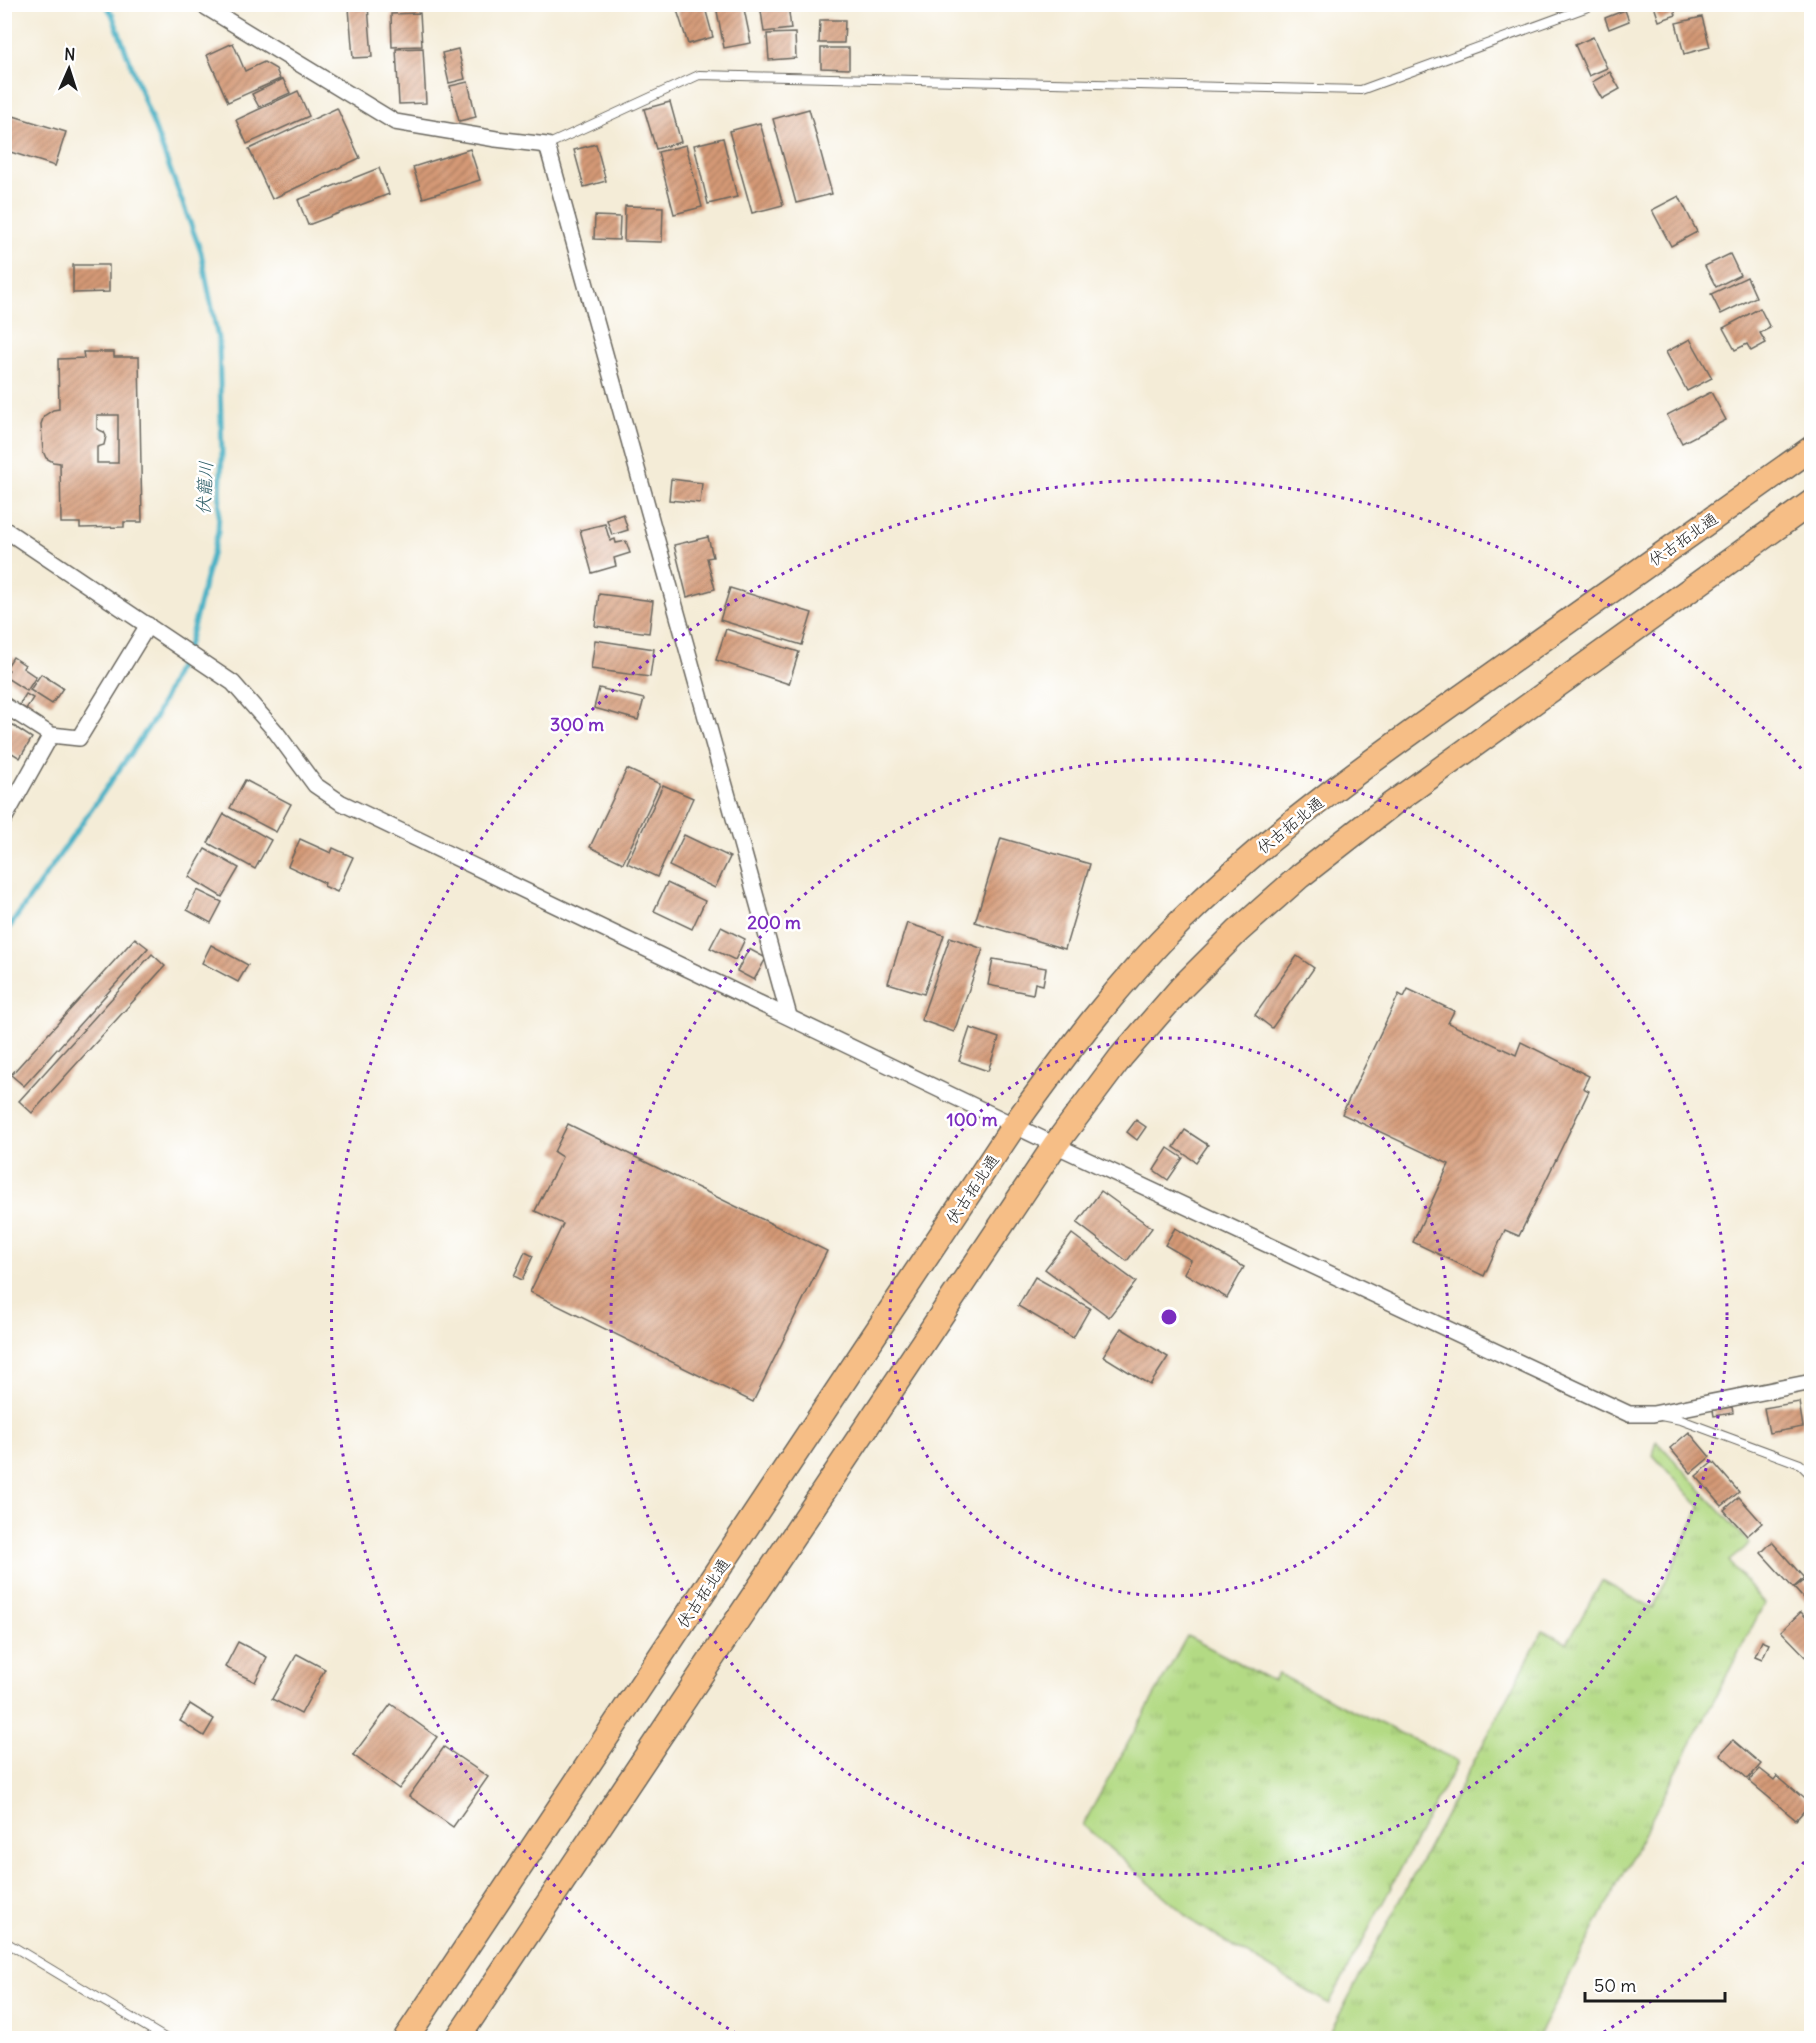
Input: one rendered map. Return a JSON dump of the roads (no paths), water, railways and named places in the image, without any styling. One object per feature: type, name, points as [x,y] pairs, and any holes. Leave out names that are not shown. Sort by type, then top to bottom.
[{"type":"main road","name":"伏古拓北通","points":[[406,2038],[1014,1124],[1067,1052],[1126,980],[1181,921],[1247,860],[1314,805],[1425,722],[1812,448]]},
{"type":"main road","points":[[458,2038],[1055,1145],[1121,1056],[1181,988],[1238,931],[1300,876],[1392,804],[1812,502]]},
{"type":"street","points":[[201,4],[395,122],[547,145],[789,1016]]},
{"type":"street","points":[[4,530],[233,683],[276,732],[315,785],[340,802],[1055,1145],[1629,1414],[1653,1414],[1812,1382]]},
{"type":"street","points":[[4,705],[51,735],[79,738],[153,629]]},
{"type":"street","points":[[4,819],[51,735]]},
{"type":"lane","points":[[547,145],[699,75],[1361,90],[1596,4]]},
{"type":"lane","points":[[1653,1414],[1681,1420],[1800,1464],[1812,1476]]},
{"type":"lane","points":[[4,1941],[165,2038]]},
{"type":"waterway","name":"伏籠川","points":[[4,935],[155,718],[189,643],[218,532],[222,455],[219,344],[201,252],[112,14],[105,4]]}]
